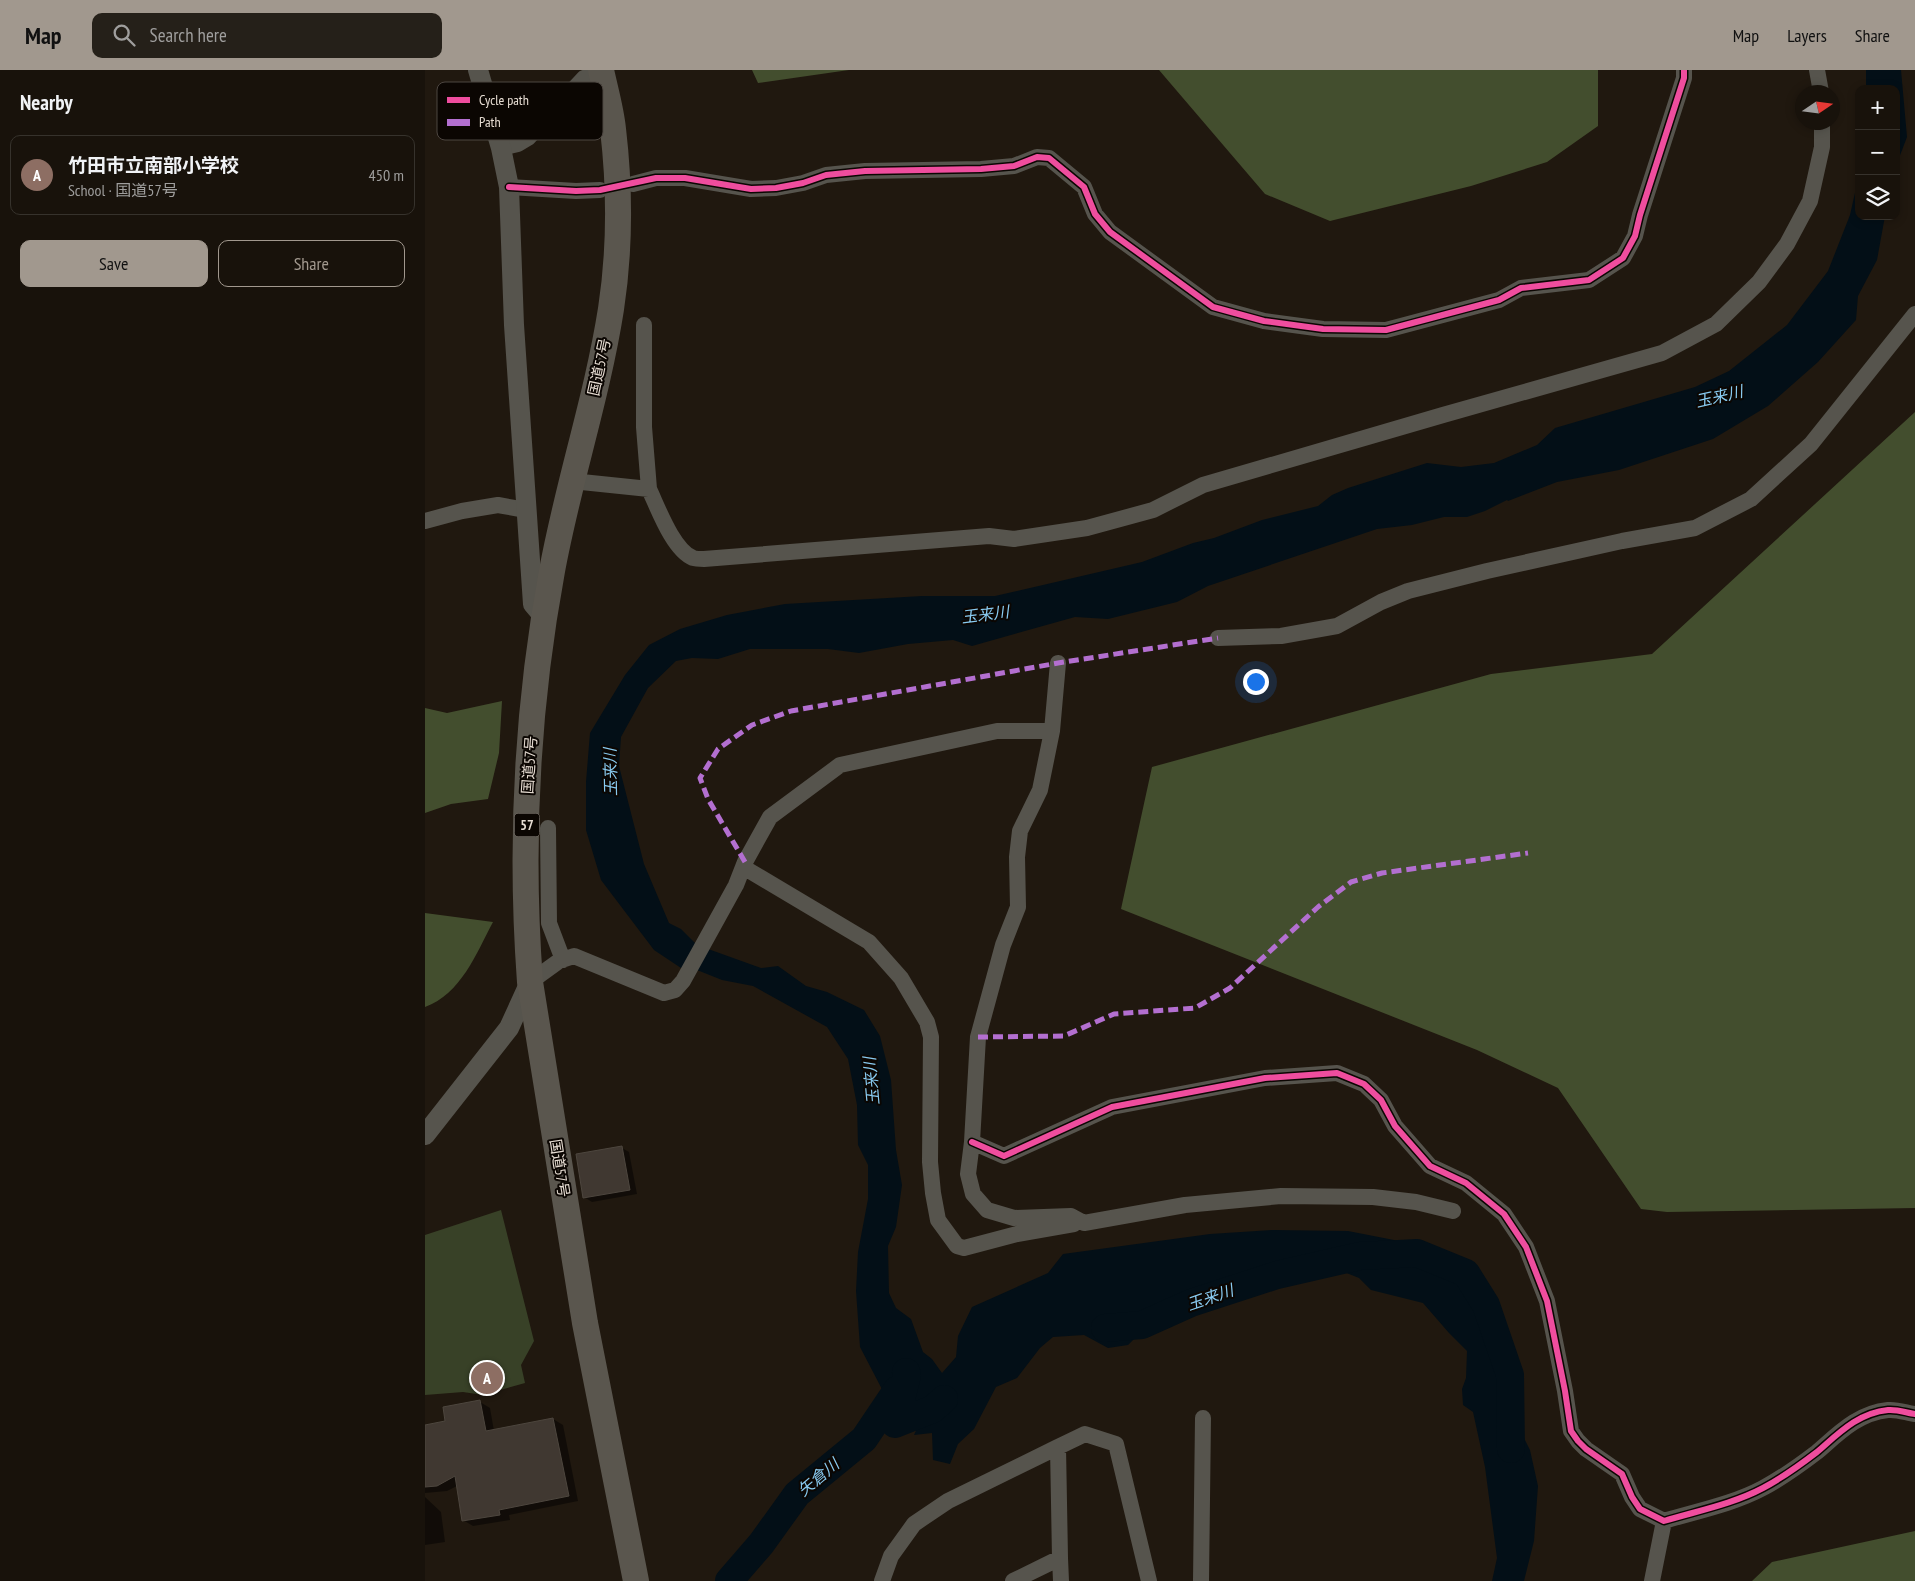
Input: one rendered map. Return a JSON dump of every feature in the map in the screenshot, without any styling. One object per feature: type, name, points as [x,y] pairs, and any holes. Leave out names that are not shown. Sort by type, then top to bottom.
[{"type":"highway","name":"国道57号","points":[[601,71],[613,127],[618,181],[616,266],[611,310],[602,357],[552,569],[544,617],[535,691],[527,801],[527,940],[530,982],[585,1323],[636,1581]]},
{"type":"street","points":[[633,184],[656,178],[685,178],[751,189],[776,188],[836,174],[865,171],[981,169],[1014,166],[1037,157],[1049,158],[1084,187],[1095,214],[1110,232],[1213,307],[1264,321],[1323,329],[1386,330],[1499,300],[1521,288],[1589,280],[1623,258],[1635,236],[1684,78],[1684,70]]},
{"type":"street","points":[[1817,70],[1820,85]]},
{"type":"street","points":[[580,82],[584,78],[601,71]]},
{"type":"street","points":[[644,325],[644,426],[649,489],[673,538],[684,552],[694,558],[704,559],[989,536],[1014,539],[1087,528],[1153,510],[1203,485],[1662,353],[1715,324],[1759,282],[1787,244],[1809,201],[1822,147],[1822,130]]},
{"type":"street","points":[[499,140],[509,187],[514,325],[533,604],[544,617]]},
{"type":"street","points":[[501,148],[518,144],[525,140]]},
{"type":"street","points":[[509,187],[576,191],[600,190]]},
{"type":"street","points":[[1218,638],[1281,636],[1337,626],[1381,602],[1408,591],[1487,571],[1622,541],[1695,528],[1751,499],[1811,444],[1915,314]]},
{"type":"street","points":[[572,481],[649,489]]},
{"type":"street","points":[[425,521],[498,504],[526,510]]},
{"type":"street","points":[[1058,663],[1052,731],[1040,790],[1020,831],[1017,857],[1018,907],[1003,945],[978,1037],[972,1142],[968,1174],[973,1194],[987,1210],[1014,1218],[1071,1216],[1084,1223]]},
{"type":"street","points":[[425,1135],[509,1028],[530,982],[563,960],[574,956],[664,993],[675,990],[683,981],[736,885],[743,867],[770,817],[840,765],[997,731],[1052,731]]},
{"type":"street","points":[[548,828],[549,923],[563,960]]},
{"type":"street","points":[[743,867],[869,942],[901,978],[927,1022],[931,1037],[930,1162],[933,1192],[938,1220],[957,1246],[965,1248],[1017,1234],[1185,1206],[1281,1196],[1373,1197],[1416,1202],[1453,1211]]},
{"type":"street","points":[[972,1142],[1004,1156],[1113,1108],[1265,1078],[1337,1073],[1364,1084],[1381,1100],[1395,1126],[1430,1166],[1466,1183],[1503,1214],[1509,1222],[1526,1247],[1547,1301],[1571,1431],[1586,1449],[1622,1474],[1631,1497],[1640,1509],[1665,1521],[1730,1502],[1762,1489],[1789,1472],[1862,1416],[1890,1410],[1915,1414]]},
{"type":"street","points":[[1201,1581],[1203,1418]]},
{"type":"street","points":[[881,1581],[891,1556],[914,1524],[948,1501],[1085,1434],[1116,1444],[1149,1581]]},
{"type":"street","points":[[1058,1447],[1061,1581]]},
{"type":"street","points":[[1652,1579],[1665,1521]]},
{"type":"street","points":[[1013,1581],[1061,1558]]},
{"type":"green space","points":[[752,70],[849,70],[758,83]]},
{"type":"green space","points":[[1159,70],[1598,70],[1598,126],[1547,162],[1471,186],[1330,221],[1265,194]]},
{"type":"green space","points":[[1915,412],[1915,1208],[1667,1212],[1641,1209],[1558,1088],[1477,1050],[1121,909],[1152,767],[1491,674],[1652,654]]},
{"type":"green space","points":[[502,701],[499,753],[488,799],[451,804],[425,813],[425,708],[447,713]]},
{"type":"green space","points":[[425,913],[493,922],[474,960],[458,983],[438,1001],[425,1007]]},
{"type":"green space","points":[[501,1210],[534,1341],[521,1365],[525,1383],[483,1395],[463,1392],[425,1395],[425,1235]]},
{"type":"green space","points":[[1915,1531],[1915,1581],[1752,1581],[1772,1562]]},
{"type":"water","points":[[1866,70],[1901,70],[1907,137],[1900,155],[1900,85],[1866,85]]},
{"type":"water","points":[[1855,193],[1855,220],[1884,220],[1877,260],[1858,296],[1856,320],[1818,362],[1768,406],[1713,439],[1619,470],[1557,482],[1467,517],[1444,517],[1412,525],[1377,529],[1208,586],[1177,602],[1108,619],[1075,617],[972,646],[953,640],[908,644],[859,653],[828,649],[750,649],[718,659],[692,658],[676,661],[648,688],[621,737],[619,766],[644,864],[669,923],[681,929],[697,945],[761,968],[778,966],[806,986],[827,992],[864,1010],[880,1036],[891,1080],[896,1150],[902,1185],[896,1227],[888,1246],[889,1293],[896,1308],[911,1319],[923,1352],[932,1359],[942,1373],[956,1357],[958,1336],[972,1307],[1048,1273],[1063,1254],[1210,1234],[1272,1230],[1348,1231],[1394,1240],[1421,1258],[1426,1269],[1455,1282],[1482,1306],[1480,1322],[1500,1355],[1500,1390],[1530,1450],[1538,1486],[1534,1541],[1524,1581],[1492,1581],[1497,1558],[1485,1467],[1473,1412],[1463,1405],[1462,1389],[1466,1378],[1467,1351],[1423,1303],[1371,1290],[1359,1278],[1339,1270],[1305,1265],[1280,1267],[1263,1286],[1235,1295],[1196,1295],[1169,1311],[1141,1312],[1142,1331],[1128,1345],[1108,1348],[1084,1335],[1053,1337],[1040,1348],[1017,1378],[996,1387],[974,1429],[958,1444],[950,1464],[933,1460],[932,1433],[914,1435],[920,1422],[908,1415],[885,1395],[860,1347],[856,1291],[858,1252],[868,1199],[868,1165],[858,1145],[857,1105],[848,1059],[827,1027],[753,986],[722,980],[697,970],[684,970],[654,950],[601,880],[586,830],[586,782],[590,733],[625,675],[649,645],[680,629],[727,615],[785,604],[922,596],[995,596],[1142,562],[1262,520],[1318,506],[1332,495],[1348,488],[1427,463],[1461,467],[1494,463],[1537,445],[1555,428],[1695,387],[1729,371],[1787,325],[1828,271],[1850,215]]},
{"type":"building","points":[[622,1146],[630,1190],[583,1198],[576,1154]]},
{"type":"building","points":[[480,1400],[486,1431],[553,1418],[569,1496],[499,1510],[500,1515],[462,1521],[455,1476],[437,1486],[425,1487],[425,1425],[445,1421],[443,1407]]},
{"type":"waterway","name":"玉来川","points":[[1105,1328],[1142,1325],[1191,1303],[1277,1275],[1360,1256],[1417,1253],[1466,1273],[1486,1305],[1510,1375],[1511,1449]]},
{"type":"waterway","name":"玉来川","points":[[906,1372],[907,1375],[895,1424],[933,1409],[944,1399]]},
{"type":"waterway","name":"矢倉川","points":[[729,1581],[761,1544],[797,1494],[864,1439],[897,1390]]},
{"type":"marked path","points":[[745,862],[708,799],[700,778],[718,749],[752,725],[791,711],[1058,663],[1218,638]]},
{"type":"marked path","points":[[978,1037],[1064,1036],[1114,1014],[1195,1008],[1230,988],[1318,907],[1351,882],[1382,873],[1528,853]]},
{"type":"cycle path","points":[[509,187],[576,191],[600,190],[656,178],[685,178],[751,189],[776,188],[803,183],[826,175],[865,171],[981,169],[1014,166],[1037,157],[1049,158],[1084,187],[1095,214],[1110,232],[1213,307],[1264,321],[1323,329],[1386,330],[1499,300],[1521,288],[1589,280],[1623,258],[1635,236],[1684,78],[1684,70]]},
{"type":"cycle path","points":[[972,1142],[1004,1156],[1112,1107],[1265,1078],[1337,1073],[1364,1084],[1381,1100],[1395,1126],[1430,1166],[1466,1183],[1504,1214],[1526,1247],[1547,1301],[1571,1431],[1586,1449],[1622,1474],[1632,1497],[1640,1509],[1664,1521],[1727,1503],[1763,1488],[1804,1462],[1850,1425],[1867,1415],[1891,1410],[1915,1414]]},
{"type":"place","name":"竹田市立南部小学校","points":[[487,1378]]}]
